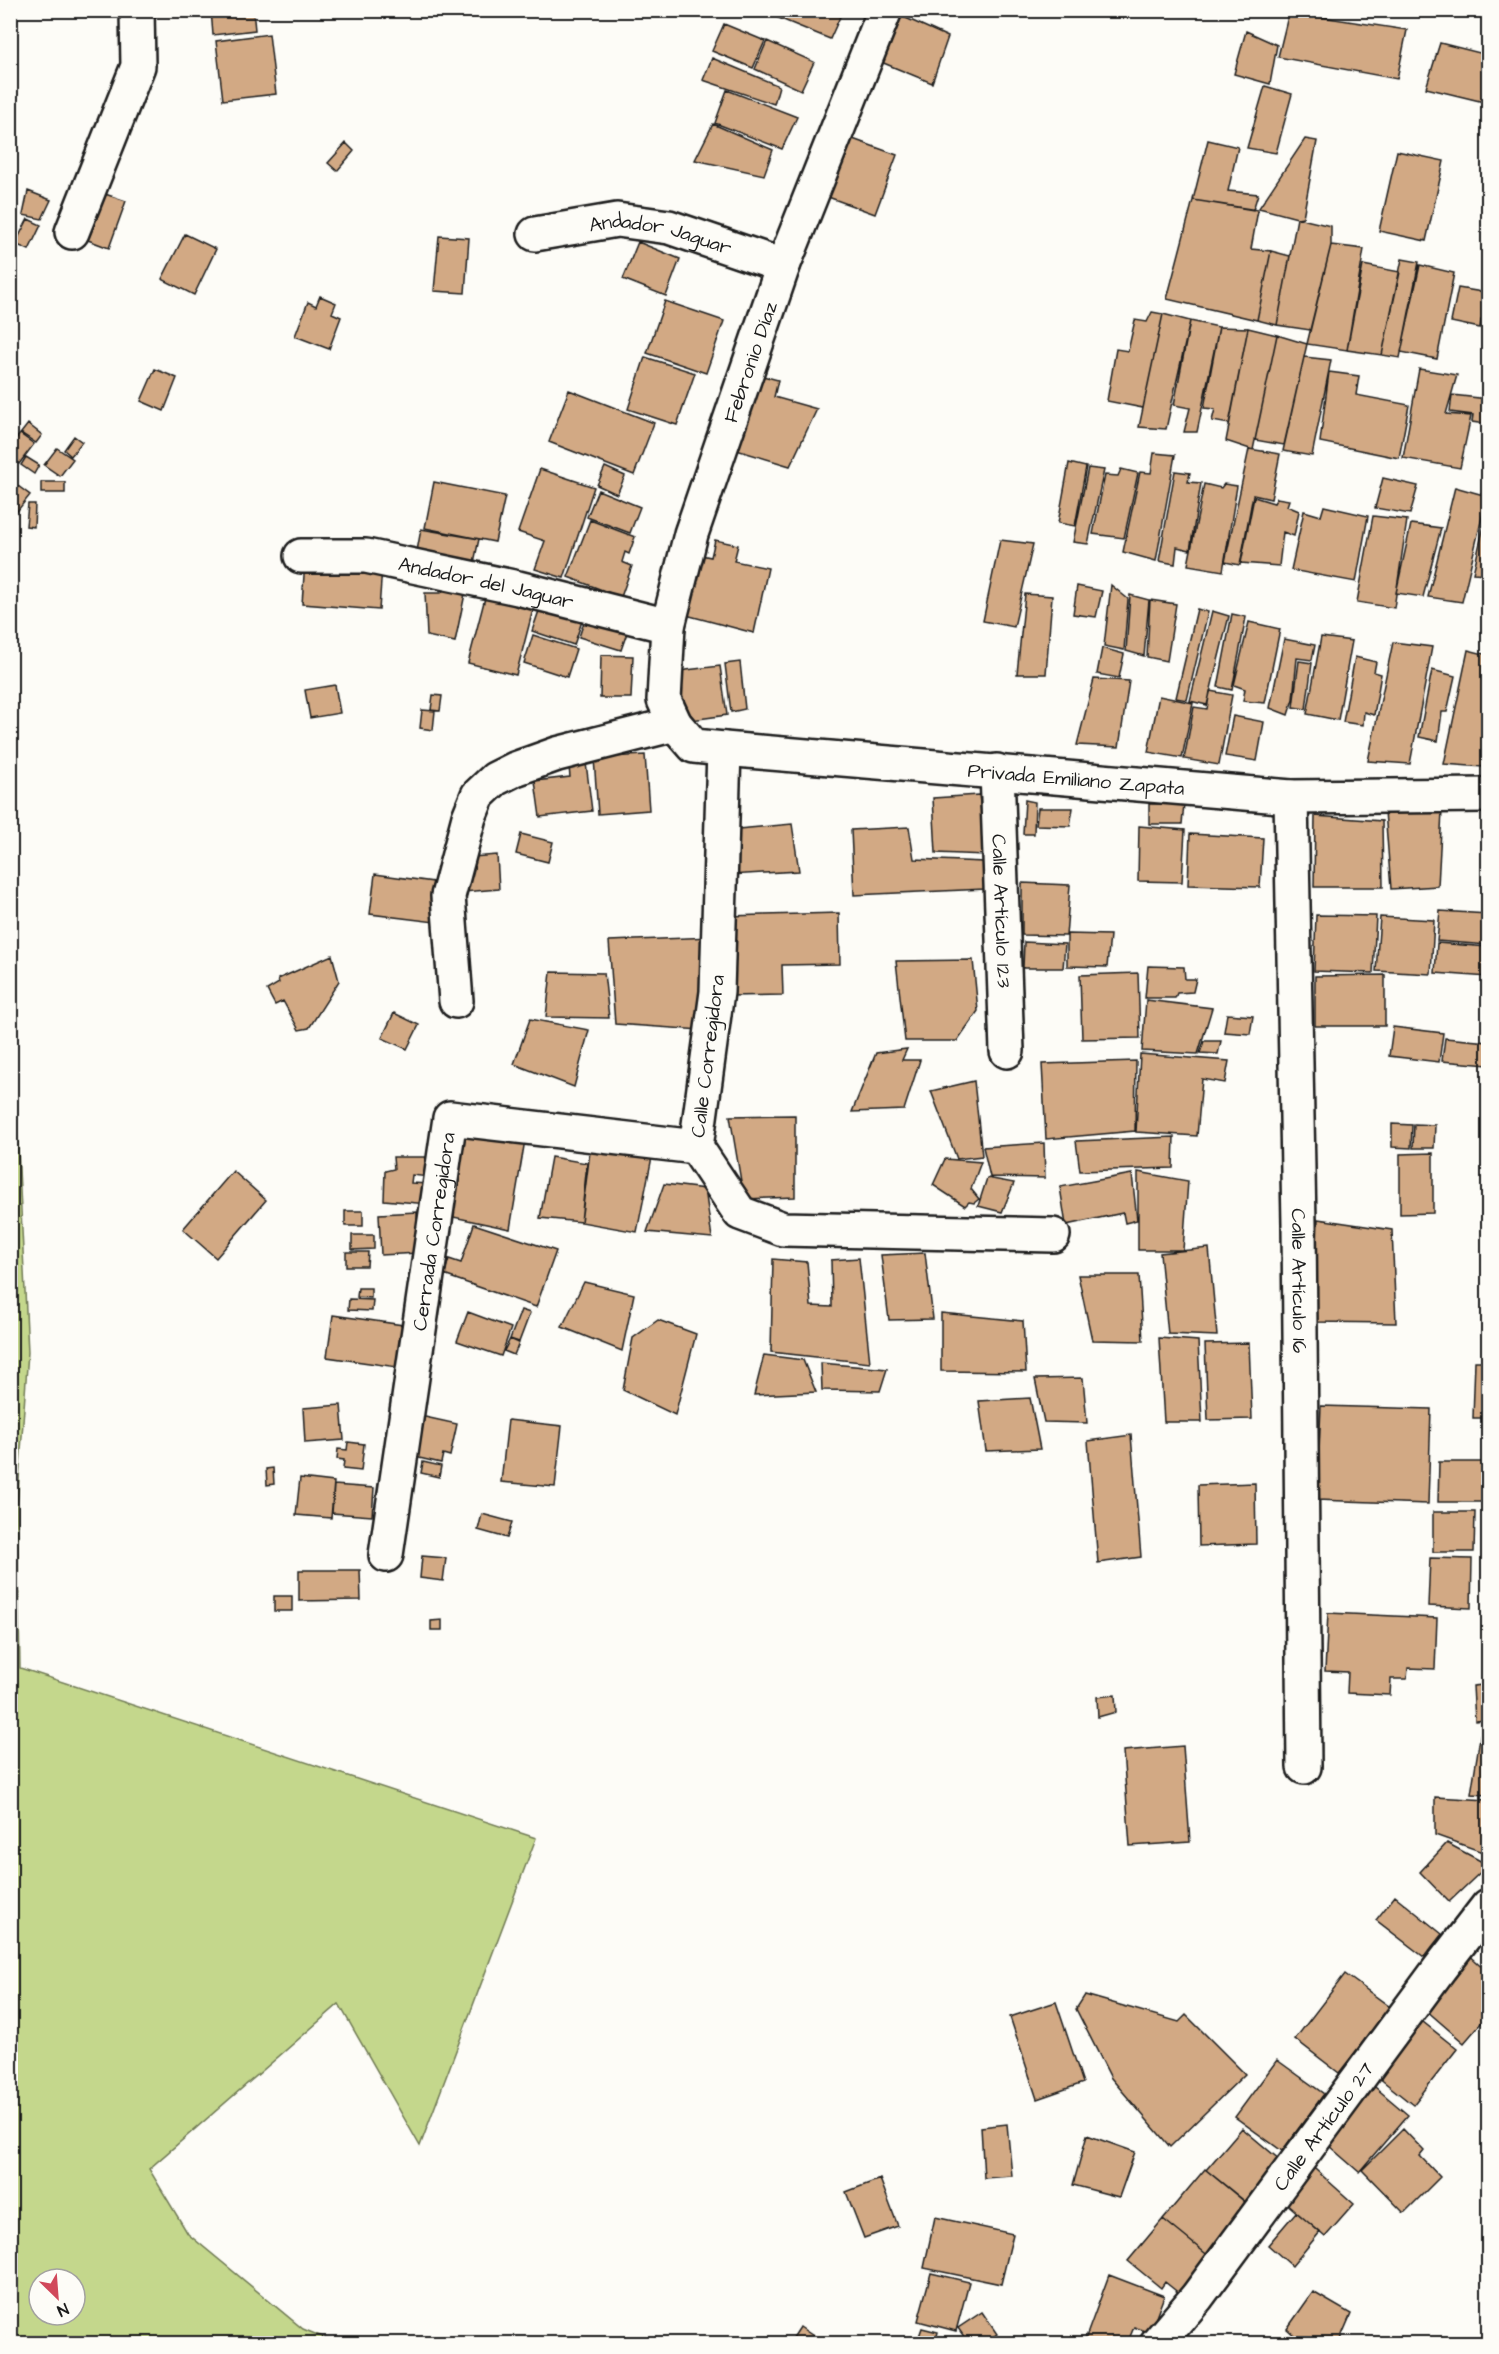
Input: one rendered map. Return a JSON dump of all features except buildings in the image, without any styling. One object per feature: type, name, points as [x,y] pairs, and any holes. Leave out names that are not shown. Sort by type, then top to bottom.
[{"type":"street","points":[[72,232],[138,66],[137,10]]},
{"type":"street","name":"Febronio Díaz","points":[[675,724],[664,700],[668,626],[692,534],[783,266],[885,10]]},
{"type":"street","name":"Andador Jaguar","points":[[535,234],[617,220],[669,227],[783,266]]},
{"type":"street","name":"Andador del Jaguar","points":[[301,556],[366,556],[518,588],[668,626]]},
{"type":"street","points":[[456,1001],[448,896],[468,817],[478,795],[495,779],[515,769],[557,754],[675,724]]},
{"type":"street","name":"Privada Emiliano Zapata","points":[[675,724],[694,746],[724,749],[1291,797],[1488,795]]},
{"type":"street","name":"Calle Corregidora","points":[[724,749],[717,992],[696,1147],[740,1213],[783,1229],[1053,1235]]},
{"type":"street","name":"Calle Artículo 123","points":[[997,771],[1007,1051]]},
{"type":"street","name":"Calle Artículo 16","points":[[1291,797],[1299,1212],[1304,1767]]},
{"type":"street","name":"Cerrada Corregidora","points":[[386,1555],[450,1118],[696,1147]]},
{"type":"street","name":"Calle Artículo 27","points":[[1157,2343],[1197,2297],[1488,1906]]},
{"type":"green space","points":[[10,986],[28,1352],[17,1507],[20,1668],[536,1838],[420,2146],[339,2004],[149,2169],[188,2234],[303,2329],[337,2343],[11,2343]]}]
